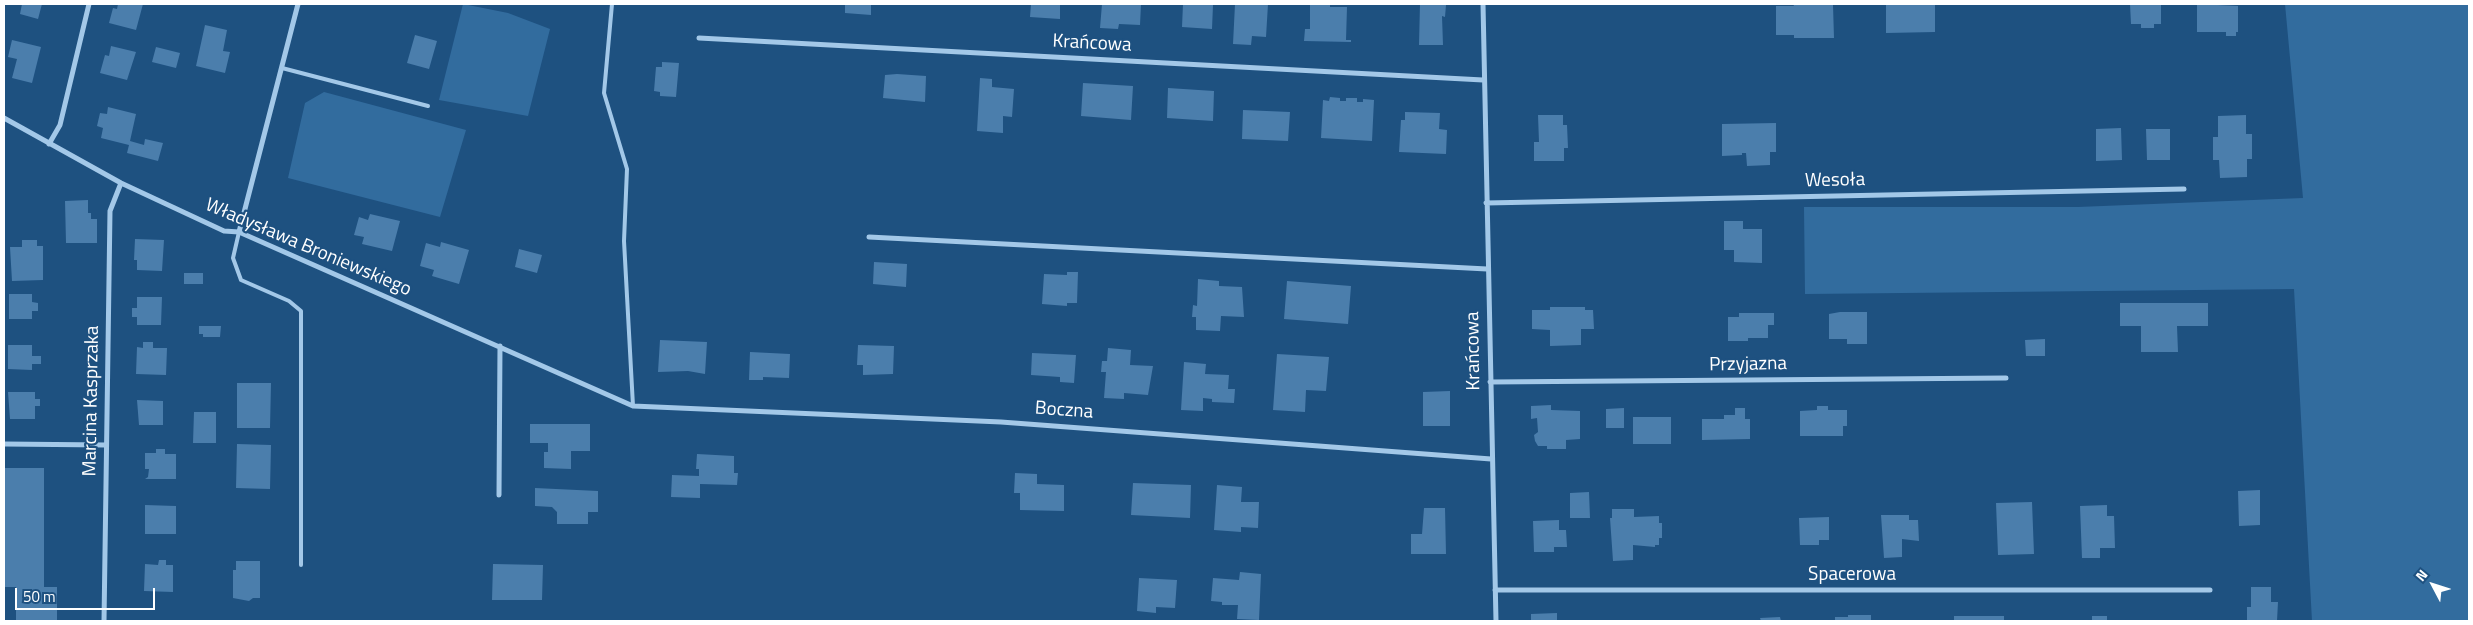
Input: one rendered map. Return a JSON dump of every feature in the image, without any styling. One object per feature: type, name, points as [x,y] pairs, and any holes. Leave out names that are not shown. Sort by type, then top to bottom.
[{"type":"street","points":[[49,144],[60,125],[89,4]]},
{"type":"street","points":[[239,232],[298,4]]},
{"type":"street","name":"Krańcowa","points":[[1483,4],[1491,459],[1496,621]]},
{"type":"street","name":"Krańcowa","points":[[699,38],[1484,80]]},
{"type":"street","name":"Władysława Broniewskiego","points":[[4,118],[121,182],[224,231],[239,232],[633,406]]},
{"type":"street","name":"Marcina Kasprzaka","points":[[104,621],[110,211],[121,182]]},
{"type":"street","name":"Wesoła","points":[[1486,202],[2184,189]]},
{"type":"street","points":[[868,237],[1487,269]]},
{"type":"street","points":[[499,495],[500,346]]},
{"type":"street","name":"Przyjazna","points":[[1490,382],[2006,378]]},
{"type":"street","name":"Boczna","points":[[633,406],[1002,422],[1491,459]]},
{"type":"street","points":[[4,444],[106,445]]},
{"type":"street","name":"Spacerowa","points":[[1495,590],[2210,590]]},
{"type":"lane","points":[[612,4],[604,94],[627,169],[624,241],[633,406]]},
{"type":"lane","points":[[282,68],[428,106]]},
{"type":"lane","points":[[239,232],[233,258],[241,280],[289,301],[301,311],[301,565]]},
{"type":"shaded area","points":[[463,4],[508,13],[550,29],[528,116],[439,100]]},
{"type":"shaded area","points":[[2285,4],[2469,4],[2469,621],[2312,621],[2294,289],[1805,294],[1804,207],[2078,207],[2303,198]]},
{"type":"shaded area","points":[[324,92],[466,130],[440,217],[288,178],[305,103]]},
{"type":"building","points":[[22,4],[42,4],[38,19],[20,14]]},
{"type":"building","points":[[118,4],[143,4],[136,30],[109,23],[113,8],[117,9]]},
{"type":"building","points":[[845,4],[871,4],[871,15],[845,13]]},
{"type":"building","points":[[1031,4],[1060,4],[1060,19],[1030,17]]},
{"type":"building","points":[[1102,4],[1141,4],[1140,25],[1119,24],[1118,29],[1100,28]]},
{"type":"building","points":[[1183,4],[1213,5],[1212,29],[1182,27]]},
{"type":"building","points":[[1235,4],[1268,4],[1266,37],[1252,36],[1251,45],[1233,44]]},
{"type":"building","points":[[1310,4],[1330,4],[1330,7],[1347,7],[1346,40],[1351,40],[1351,42],[1304,41],[1305,29],[1310,29]]},
{"type":"building","points":[[1420,4],[1446,5],[1445,17],[1442,16],[1443,45],[1419,45]]},
{"type":"building","points":[[1793,4],[1833,5],[1834,38],[1794,38],[1794,35],[1776,35],[1776,6],[1794,6]]},
{"type":"building","points":[[1886,4],[1935,4],[1935,32],[1886,33]]},
{"type":"building","points":[[2130,4],[2161,4],[2161,24],[2154,24],[2154,28],[2141,28],[2141,24],[2131,24]]},
{"type":"building","points":[[2197,4],[2238,6],[2238,32],[2236,32],[2236,36],[2226,36],[2226,32],[2197,32]]},
{"type":"building","points":[[205,25],[227,30],[223,51],[230,52],[225,73],[196,66]]},
{"type":"building","points":[[415,35],[437,41],[429,69],[407,63]]},
{"type":"building","points":[[12,40],[41,47],[32,83],[12,78],[17,59],[8,57]]},
{"type":"building","points":[[111,46],[136,52],[127,80],[100,73],[105,55],[109,56]]},
{"type":"building","points":[[156,47],[180,53],[176,68],[152,62]]},
{"type":"building","points":[[662,62],[679,63],[676,97],[660,96],[660,92],[654,91],[656,67],[662,67]]},
{"type":"building","points":[[885,75],[926,76],[925,102],[883,98]]},
{"type":"building","points":[[980,78],[992,79],[992,87],[1014,89],[1012,117],[1003,116],[1003,133],[977,131]]},
{"type":"building","points":[[1083,83],[1133,86],[1131,120],[1081,116]]},
{"type":"building","points":[[1168,88],[1214,91],[1213,121],[1167,118]]},
{"type":"building","points":[[1330,97],[1340,98],[1340,101],[1346,101],[1346,98],[1357,98],[1357,102],[1363,102],[1363,99],[1374,100],[1372,141],[1321,138],[1323,100],[1329,101]]},
{"type":"building","points":[[108,107],[136,114],[130,141],[144,145],[145,139],[163,143],[158,161],[127,153],[129,145],[101,138],[103,128],[97,126],[100,113],[107,114]]},
{"type":"building","points":[[1243,110],[1290,112],[1288,141],[1242,139]]},
{"type":"building","points":[[1405,112],[1440,113],[1439,129],[1447,130],[1446,154],[1399,152],[1401,120],[1405,120]]},
{"type":"building","points":[[1538,115],[1563,115],[1563,125],[1567,125],[1568,148],[1564,148],[1564,161],[1534,161],[1534,142],[1539,142]]},
{"type":"building","points":[[2246,115],[2246,134],[2252,134],[2252,159],[2247,159],[2247,177],[2220,178],[2219,160],[2213,160],[2213,137],[2218,137],[2218,116]]},
{"type":"building","points":[[1776,123],[1776,152],[1770,152],[1770,165],[1747,166],[1746,153],[1722,156],[1722,124]]},
{"type":"building","points":[[2121,128],[2122,160],[2096,161],[2096,129]]},
{"type":"building","points":[[2146,129],[2170,129],[2170,160],[2147,160]]},
{"type":"building","points":[[88,200],[88,213],[91,213],[91,219],[97,219],[97,243],[66,243],[65,201]]},
{"type":"building","points":[[370,214],[400,221],[392,251],[362,244],[364,237],[354,235],[359,217],[368,220]]},
{"type":"building","points":[[1724,221],[1743,221],[1743,229],[1762,229],[1762,263],[1734,262],[1734,250],[1724,250]]},
{"type":"building","points":[[135,239],[164,240],[162,271],[137,270],[137,260],[134,260]]},
{"type":"building","points":[[22,240],[37,240],[37,246],[43,246],[43,280],[12,281],[10,247],[22,247]]},
{"type":"building","points":[[441,242],[469,250],[459,284],[432,276],[434,270],[420,266],[426,243],[440,247]]},
{"type":"building","points":[[519,249],[542,255],[537,273],[515,267]]},
{"type":"building","points":[[874,262],[907,264],[906,287],[873,284]]},
{"type":"building","points":[[1067,272],[1078,272],[1077,303],[1067,303],[1067,306],[1042,304],[1044,274],[1067,275]]},
{"type":"building","points":[[184,273],[203,273],[203,284],[184,284]]},
{"type":"building","points":[[1198,279],[1219,281],[1219,286],[1242,287],[1244,317],[1221,316],[1220,331],[1196,330],[1196,317],[1192,317],[1193,305],[1197,306]]},
{"type":"building","points":[[1287,281],[1351,286],[1348,324],[1284,319]]},
{"type":"building","points":[[9,294],[32,294],[32,302],[38,303],[38,311],[32,311],[32,319],[9,319]]},
{"type":"building","points":[[137,297],[162,297],[161,325],[137,325],[137,317],[132,317],[132,308],[137,308]]},
{"type":"building","points":[[2120,303],[2208,303],[2208,326],[2177,326],[2178,352],[2141,352],[2141,326],[2120,326]]},
{"type":"building","points":[[1550,307],[1585,307],[1585,310],[1593,310],[1594,329],[1581,329],[1581,345],[1550,346],[1550,330],[1532,329],[1532,310],[1550,310]]},
{"type":"building","points":[[1867,312],[1867,344],[1847,344],[1847,339],[1829,339],[1829,314]]},
{"type":"building","points":[[1739,313],[1774,313],[1774,325],[1768,325],[1768,338],[1728,341],[1728,317],[1739,317]]},
{"type":"building","points":[[199,326],[221,326],[220,337],[203,337],[203,334],[199,334]]},
{"type":"building","points":[[2045,339],[2045,356],[2026,356],[2025,340]]},
{"type":"building","points":[[660,340],[707,342],[705,374],[688,371],[658,372]]},
{"type":"building","points":[[143,342],[153,342],[153,348],[167,348],[166,375],[136,374],[137,347],[143,348]]},
{"type":"building","points":[[8,345],[32,345],[32,356],[41,356],[41,364],[32,364],[32,370],[8,369]]},
{"type":"building","points":[[858,345],[894,346],[893,374],[863,375],[863,365],[857,365]]},
{"type":"building","points":[[1108,348],[1131,350],[1130,365],[1153,366],[1148,395],[1124,393],[1124,399],[1104,398],[1106,372],[1101,372],[1102,361],[1107,361]]},
{"type":"building","points":[[750,352],[790,354],[789,378],[763,377],[763,380],[749,380]]},
{"type":"building","points":[[1032,353],[1076,355],[1074,383],[1060,382],[1060,377],[1031,375]]},
{"type":"building","points":[[1277,354],[1329,357],[1326,391],[1306,390],[1305,412],[1273,410]]},
{"type":"building","points":[[1184,362],[1206,364],[1205,374],[1229,375],[1228,389],[1235,389],[1234,403],[1212,402],[1212,399],[1203,398],[1203,411],[1181,410]]},
{"type":"building","points":[[237,383],[271,383],[270,428],[237,428]]},
{"type":"building","points":[[1450,391],[1450,426],[1423,426],[1423,392]]},
{"type":"building","points":[[8,392],[35,392],[35,399],[40,399],[40,406],[35,406],[35,419],[10,419]]},
{"type":"building","points":[[137,400],[163,401],[163,425],[139,425]]},
{"type":"building","points":[[1551,405],[1551,410],[1580,411],[1580,439],[1566,440],[1566,449],[1547,449],[1547,446],[1538,446],[1535,441],[1534,435],[1538,432],[1537,418],[1531,419],[1531,406]]},
{"type":"building","points":[[1817,406],[1828,406],[1828,410],[1847,410],[1847,426],[1843,426],[1843,436],[1800,436],[1800,411],[1817,410]]},
{"type":"building","points":[[1624,408],[1624,428],[1606,428],[1606,409]]},
{"type":"building","points":[[1735,408],[1745,408],[1745,419],[1750,419],[1750,439],[1702,440],[1702,419],[1724,419],[1724,415],[1735,415]]},
{"type":"building","points":[[194,412],[216,412],[216,443],[193,443]]},
{"type":"building","points":[[1633,417],[1671,417],[1671,444],[1633,444]]},
{"type":"building","points":[[530,424],[590,424],[590,451],[571,451],[571,469],[544,468],[544,452],[548,452],[548,443],[530,443]]},
{"type":"building","points":[[237,444],[271,445],[270,489],[236,488]]},
{"type":"building","points":[[156,449],[165,449],[165,454],[176,454],[176,479],[145,479],[148,477],[149,469],[145,469],[145,453],[156,453]]},
{"type":"building","points":[[697,454],[734,456],[734,473],[738,473],[737,485],[700,484],[700,498],[671,497],[672,475],[699,476],[699,469],[696,469]]},
{"type":"building","points":[[4,468],[44,468],[44,587],[57,587],[57,621],[16,621],[16,587],[4,587]]},
{"type":"building","points":[[1015,473],[1037,474],[1037,484],[1064,485],[1064,511],[1020,510],[1020,493],[1014,493]]},
{"type":"building","points":[[1133,483],[1191,485],[1190,518],[1131,515]]},
{"type":"building","points":[[1217,485],[1242,487],[1241,502],[1259,502],[1258,528],[1241,527],[1241,532],[1214,530]]},
{"type":"building","points":[[535,488],[598,491],[598,512],[588,512],[588,524],[557,524],[557,512],[552,507],[535,506]]},
{"type":"building","points":[[2260,490],[2260,525],[2239,526],[2238,491]]},
{"type":"building","points":[[1589,492],[1590,518],[1570,518],[1570,493]]},
{"type":"building","points":[[2032,502],[2034,554],[1998,555],[1996,503]]},
{"type":"building","points":[[145,505],[176,506],[176,534],[145,534]]},
{"type":"building","points":[[2107,505],[2107,516],[2114,516],[2115,548],[2100,548],[2100,558],[2082,558],[2080,506]]},
{"type":"building","points":[[1424,508],[1445,508],[1446,554],[1411,554],[1411,534],[1422,534]]},
{"type":"building","points":[[1612,509],[1634,509],[1634,517],[1659,516],[1659,523],[1662,523],[1662,538],[1659,538],[1659,545],[1655,545],[1655,547],[1633,545],[1633,560],[1613,561],[1610,518],[1612,518]]},
{"type":"building","points":[[1881,515],[1909,515],[1909,520],[1918,520],[1919,541],[1902,539],[1902,557],[1884,558]]},
{"type":"building","points":[[1829,517],[1829,540],[1819,540],[1819,545],[1800,545],[1799,518]]},
{"type":"building","points":[[1559,520],[1559,530],[1566,530],[1567,547],[1554,547],[1554,552],[1534,552],[1533,521]]},
{"type":"building","points":[[159,560],[166,560],[166,565],[173,565],[173,592],[144,591],[145,564],[158,565]]},
{"type":"building","points":[[236,561],[260,561],[260,598],[253,598],[249,601],[233,598],[233,570],[236,570]]},
{"type":"building","points":[[493,564],[543,565],[542,600],[492,600]]},
{"type":"building","points":[[1240,572],[1261,574],[1259,620],[1237,619],[1238,605],[1222,605],[1222,602],[1211,601],[1213,578],[1239,580]]},
{"type":"building","points":[[1139,578],[1177,580],[1175,608],[1156,607],[1156,613],[1137,611]]},
{"type":"building","points":[[2251,587],[2271,587],[2271,602],[2278,602],[2277,621],[2247,621],[2247,607],[2251,607]]},
{"type":"building","points":[[1557,613],[1557,621],[1531,621],[1531,614]]},
{"type":"building","points":[[1848,615],[1871,615],[1871,621],[1835,621],[1835,617],[1848,617]]},
{"type":"building","points":[[1954,616],[2004,616],[2004,621],[1954,621]]},
{"type":"building","points":[[2092,616],[2107,616],[2107,621],[2092,621]]},
{"type":"building","points":[[1780,617],[1781,621],[1761,621],[1760,618]]}]
